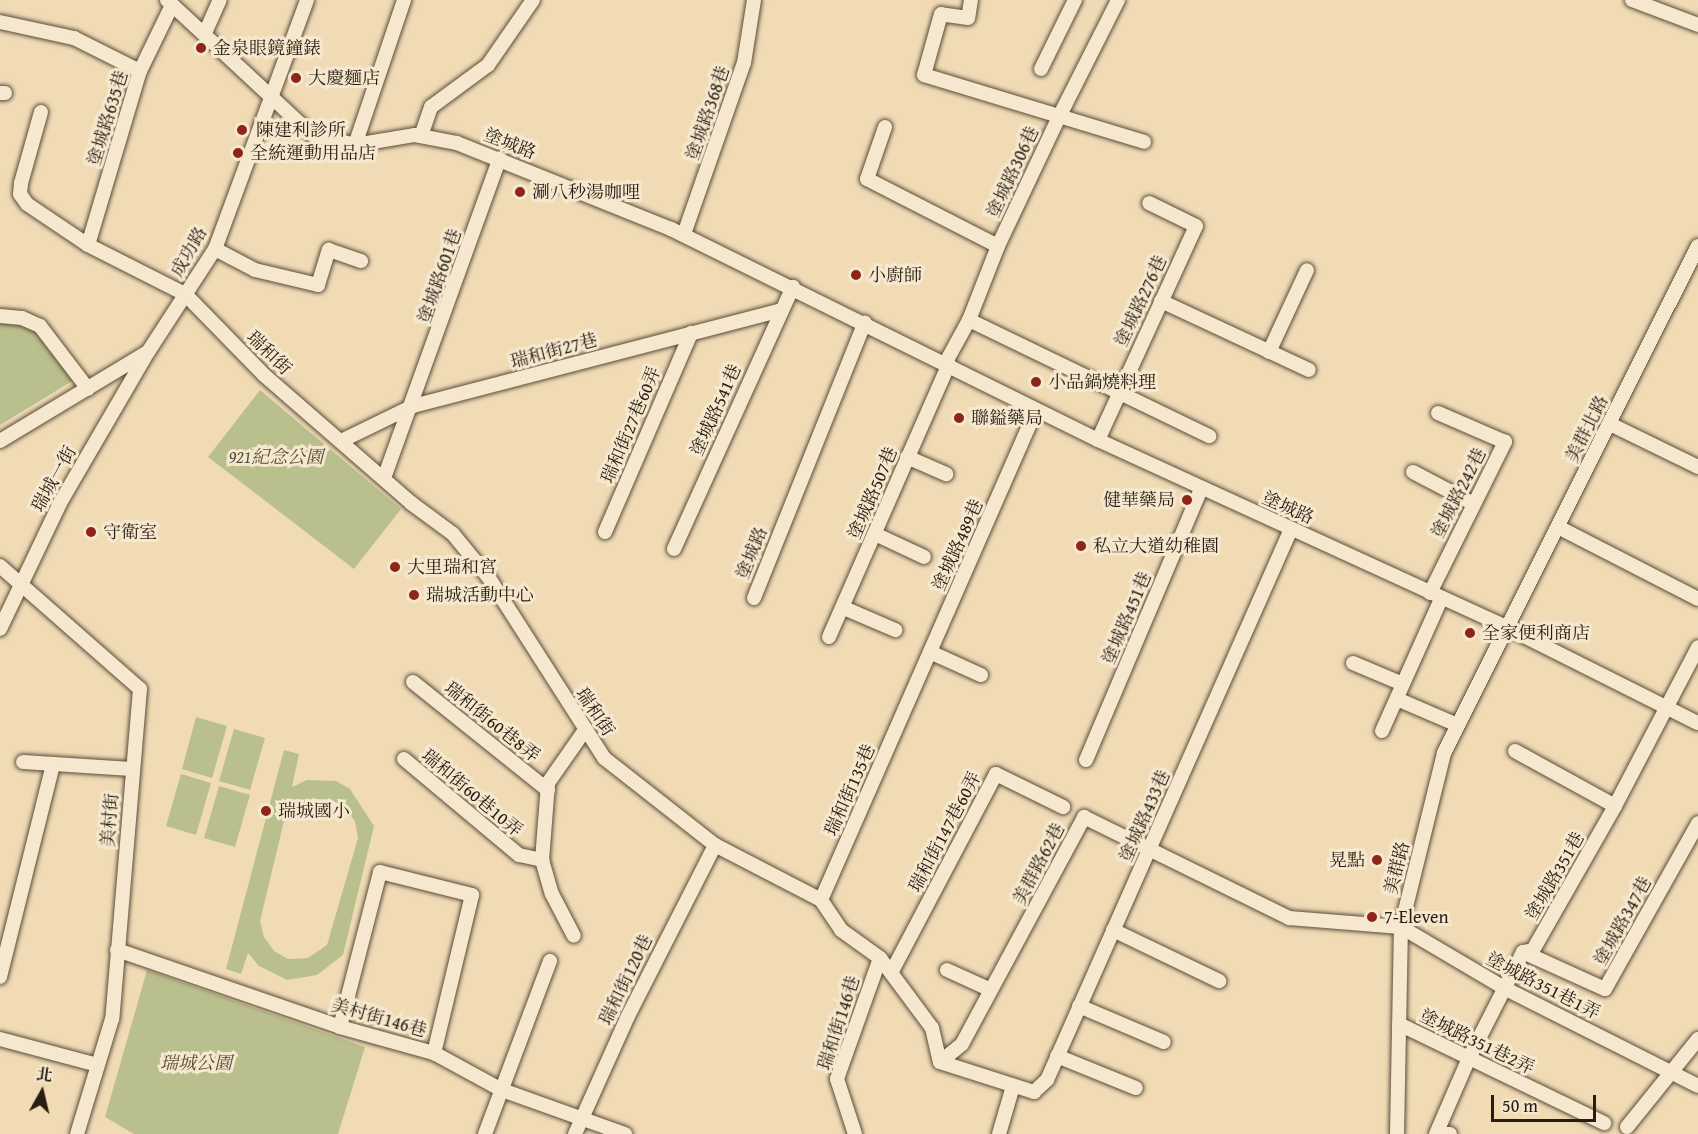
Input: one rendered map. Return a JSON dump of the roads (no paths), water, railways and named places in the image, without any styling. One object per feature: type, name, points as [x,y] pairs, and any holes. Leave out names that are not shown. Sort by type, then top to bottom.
[{"type":"street","points":[[205,33],[220,0]]},
{"type":"street","name":"成功路","points":[[0,441],[148,352],[215,249],[307,0]]},
{"type":"street","points":[[355,145],[404,0]]},
{"type":"street","points":[[421,136],[431,107],[488,65],[533,0]]},
{"type":"street","name":"塗城路368巷","points":[[684,234],[744,63],[754,0]]},
{"type":"street","points":[[971,0],[968,18],[941,14],[924,75],[1144,142]]},
{"type":"street","points":[[1041,69],[1075,0]]},
{"type":"street","points":[[1632,0],[1698,25]]},
{"type":"street","name":"塗城路","points":[[170,2],[311,134],[355,145],[421,136],[500,158],[684,234],[948,363],[1098,440],[1508,628],[1698,723]]},
{"type":"street","name":"塗城路635巷","points":[[88,245],[140,71],[170,2]]},
{"type":"street","name":"塗城路306巷","points":[[948,363],[969,320],[998,246],[1113,2]]},
{"type":"street","points":[[0,22],[74,38],[140,71]]},
{"type":"street","name":"瑞和街","points":[[41,112],[20,194],[43,216],[88,245],[185,294],[264,375],[453,534],[489,578],[604,759],[715,845],[821,900],[841,930],[880,958],[932,1028],[940,1062]]},
{"type":"street","points":[[885,127],[867,179],[998,246]]},
{"type":"street","name":"塗城路601巷","points":[[384,478],[413,406],[500,158]]},
{"type":"street","name":"塗城路276巷","points":[[1098,440],[1196,226],[1149,203]]},
{"type":"street","name":"美群北路","points":[[1508,628],[1698,246]]},
{"type":"street","points":[[215,249],[255,270],[318,285],[329,250],[361,261]]},
{"type":"street","points":[[1269,352],[1307,270]]},
{"type":"street","name":"塗城路541巷","points":[[674,549],[793,287]]},
{"type":"street","points":[[1161,301],[1309,370]]},
{"type":"street","name":"瑞和街27巷","points":[[341,441],[413,406],[782,310]]},
{"type":"street","points":[[0,316],[22,318],[40,326],[88,389]]},
{"type":"street","points":[[969,320],[1209,436]]},
{"type":"street","name":"塗城路","points":[[754,598],[865,322]]},
{"type":"street","name":"瑞和街27巷60弄","points":[[605,532],[691,333]]},
{"type":"street","name":"瑞城一街","points":[[0,629],[18,585],[60,503],[148,352]]},
{"type":"street","name":"塗城路507巷","points":[[829,637],[844,608],[948,363]]},
{"type":"street","name":"塗城路489巷","points":[[911,695],[1036,410]]},
{"type":"street","name":"塗城路242巷","points":[[1382,731],[1403,684],[1472,503],[1505,442],[1438,413]]},
{"type":"street","points":[[1610,424],[1698,467]]},
{"type":"street","points":[[907,457],[946,474]]},
{"type":"street","points":[[1413,472],[1472,503]]},
{"type":"street","name":"塗城路451巷","points":[[1086,760],[1201,489]]},
{"type":"street","points":[[1558,526],[1698,599]]},
{"type":"street","name":"塗城路433巷","points":[[1013,1086],[1034,1092],[1047,1080],[1291,529]]},
{"type":"street","points":[[875,534],[924,556]]},
{"type":"street","name":"美村街","points":[[0,566],[18,585],[140,689],[112,1019],[77,1134]]},
{"type":"street","points":[[844,608],[895,630]]},
{"type":"street","name":"美群路","points":[[1397,1134],[1401,927],[1444,753],[1455,724],[1508,628]]},
{"type":"street","name":"塗城路351巷","points":[[1436,1134],[1469,1058],[1523,952],[1533,950],[1669,707],[1698,647]]},
{"type":"street","points":[[930,652],[981,675]]},
{"type":"street","points":[[1353,663],[1403,684]]},
{"type":"street","name":"瑞和街60巷8弄","points":[[413,682],[548,790]]},
{"type":"street","name":"瑞和街135巷","points":[[821,900],[911,695]]},
{"type":"street","points":[[1397,699],[1455,724]]},
{"type":"street","points":[[574,936],[552,894],[542,860],[548,783],[585,730]]},
{"type":"street","points":[[1515,752],[1615,806]]},
{"type":"street","name":"瑞和街60巷10弄","points":[[404,759],[519,855],[542,860]]},
{"type":"street","points":[[23,762],[132,770]]},
{"type":"street","points":[[0,977],[53,765]]},
{"type":"street","name":"瑞和街147巷60弄","points":[[891,973],[996,774],[1063,807]]},
{"type":"street","name":"美群路62巷","points":[[940,1062],[962,1044],[1084,818],[1289,918],[1401,927]]},
{"type":"street","name":"塗城路347巷","points":[[1523,952],[1605,989],[1698,823]]},
{"type":"street","name":"瑞和街120巷","points":[[575,1134],[580,1119],[715,845]]},
{"type":"street","points":[[340,1027],[380,872],[472,895],[434,1053]]},
{"type":"street","name":"塗城路351巷1弄","points":[[1401,927],[1504,988],[1698,1086]]},
{"type":"street","points":[[1113,930],[1219,981]]},
{"type":"street","name":"美村街146巷","points":[[117,950],[340,1027],[434,1053],[502,1090],[625,1134]]},
{"type":"street","name":"瑞和街146巷","points":[[855,1134],[837,1079],[880,958]]},
{"type":"street","points":[[485,1134],[550,961]]},
{"type":"street","points":[[947,970],[991,990]]},
{"type":"street","points":[[1079,1006],[1164,1042]]},
{"type":"street","name":"塗城路351巷2弄","points":[[1399,1024],[1604,1123]]},
{"type":"street","points":[[0,1039],[98,1065]]},
{"type":"street","points":[[1627,1127],[1698,1039]]},
{"type":"street","points":[[1058,1056],[1136,1088]]},
{"type":"street","points":[[940,1062],[1013,1086],[999,1134]]},
{"type":"place","name":"金泉眼鏡鐘錶","points":[[201,48]]},
{"type":"place","name":"大慶麵店","points":[[296,78]]},
{"type":"place","name":"陳建利診所","points":[[242,130]]},
{"type":"place","name":"全統運動用品店","points":[[238,153]]},
{"type":"place","name":"涮八秒湯咖哩","points":[[520,192]]},
{"type":"place","name":"小廚師","points":[[856,275]]},
{"type":"place","name":"小品鍋燒料理","points":[[1036,382]]},
{"type":"place","name":"聯鎰藥局","points":[[959,418]]},
{"type":"place","name":"健華藥局","points":[[1187,500]]},
{"type":"place","name":"守衛室","points":[[91,532]]},
{"type":"place","name":"私立大道幼稚園","points":[[1081,546]]},
{"type":"place","name":"大里瑞和宮","points":[[395,567]]},
{"type":"place","name":"瑞城活動中心","points":[[414,595]]},
{"type":"place","name":"全家便利商店","points":[[1470,633]]},
{"type":"place","name":"瑞城國小","points":[[266,811]]},
{"type":"place","name":"晃點","points":[[1377,860]]},
{"type":"place","name":"7-Eleven","points":[[1372,917]]},
{"type":"park label","name":"921紀念公園","points":[[276,457]]},
{"type":"park label","name":"瑞城公園","points":[[196,1063]]}]
